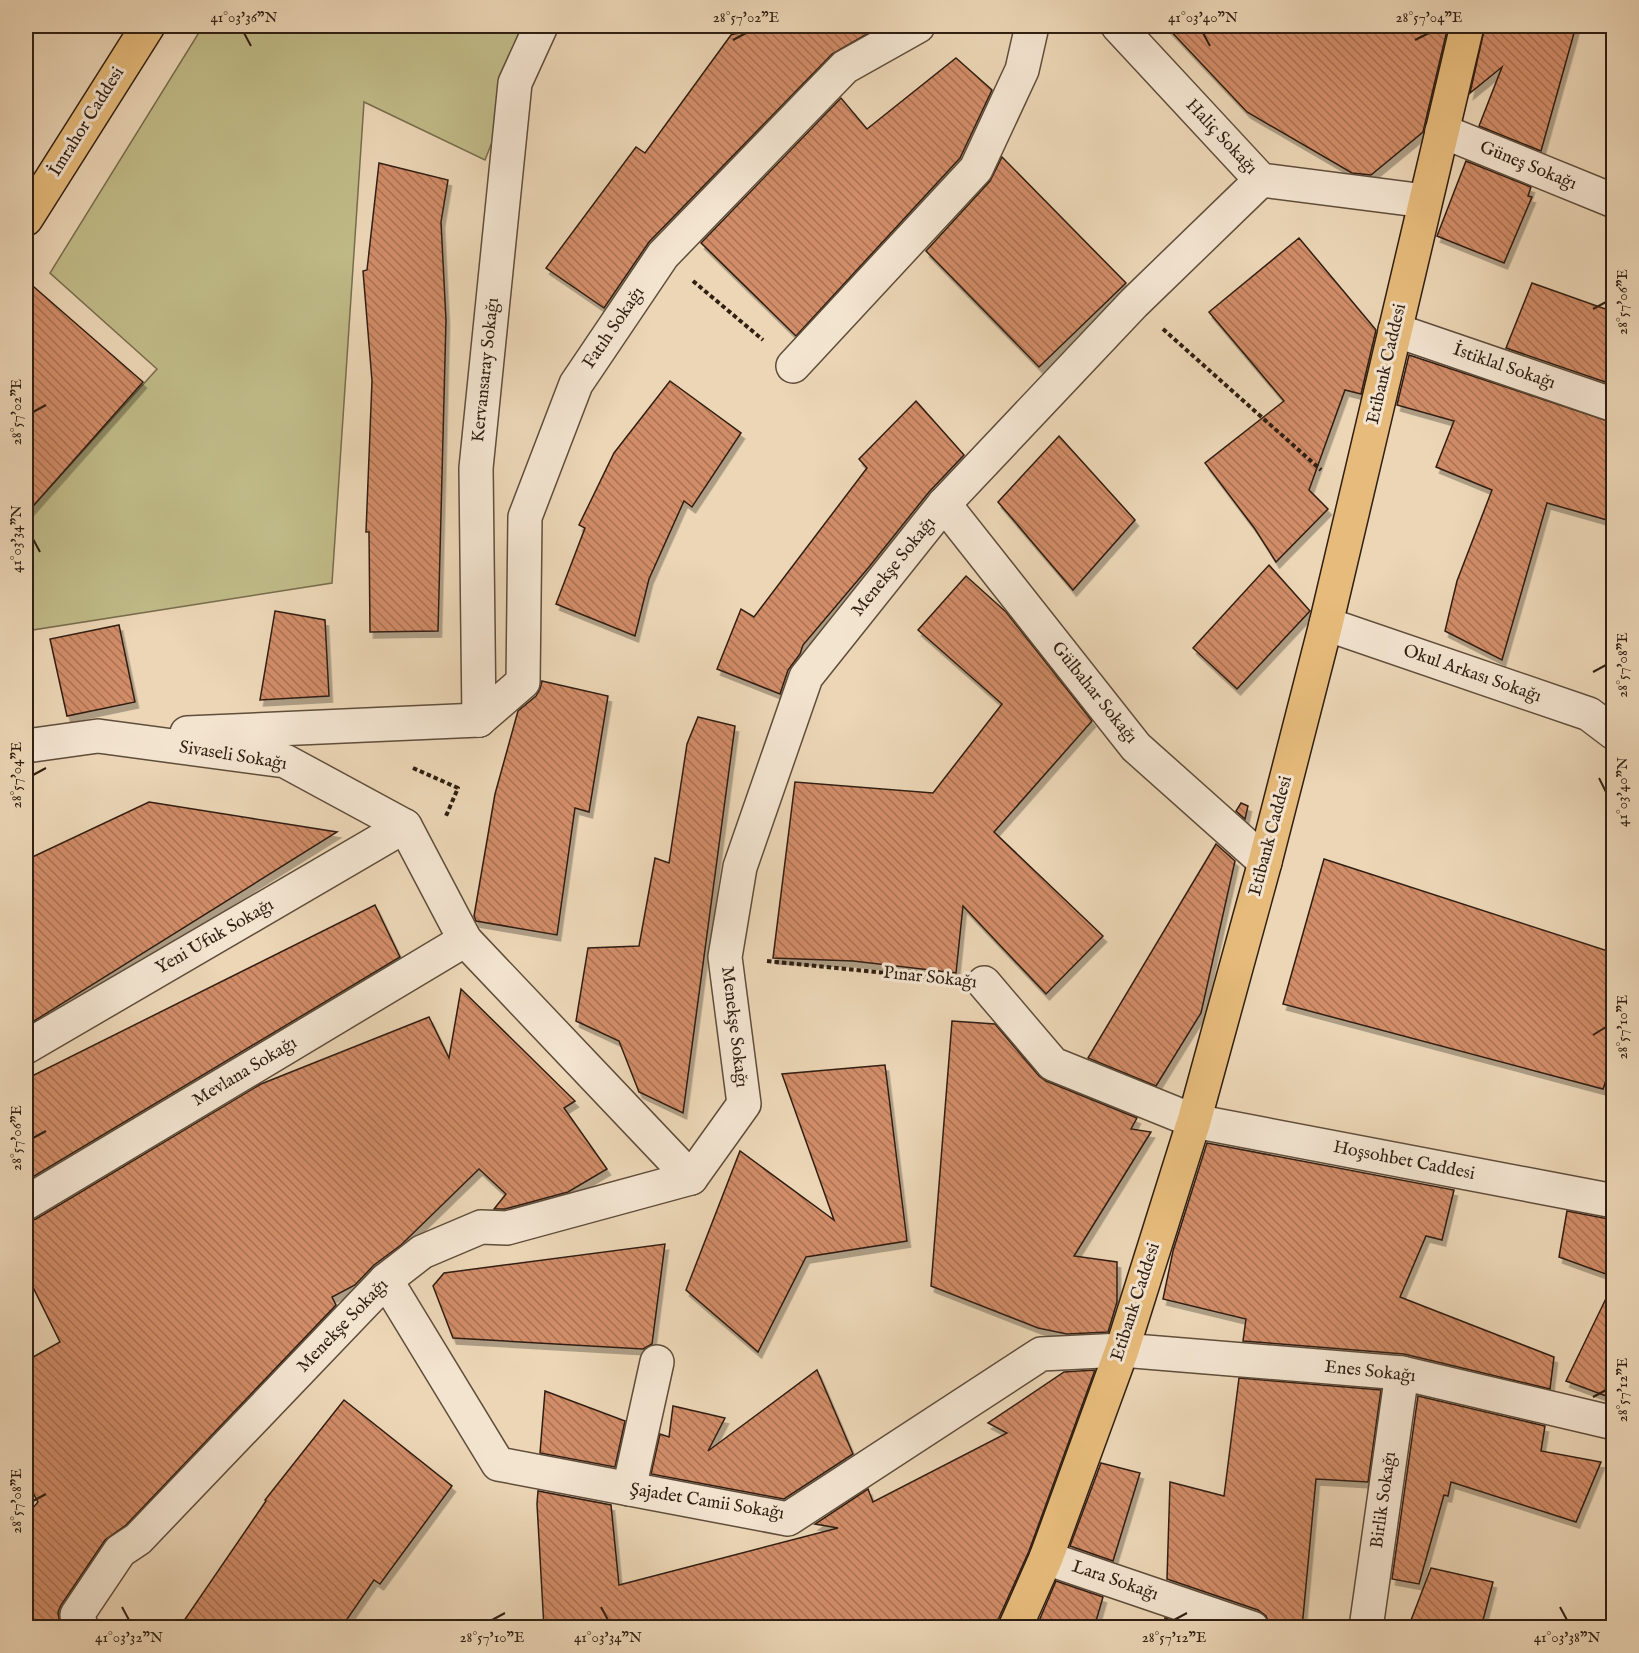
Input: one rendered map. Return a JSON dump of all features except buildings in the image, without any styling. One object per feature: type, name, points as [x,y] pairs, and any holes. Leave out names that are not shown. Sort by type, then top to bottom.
[{"type":"main road","name":"İmrahor Caddesi","points":[[26,219],[148,26]]},
{"type":"main road","name":"Etibank Caddesi","points":[[1015,1628],[1046,1558],[1122,1350],[1194,1121],[1326,624],[1467,26]]},
{"type":"street","name":"Kervansaray Sokağı","points":[[479,720],[476,468],[515,83],[541,26]]},
{"type":"street","name":"Fatıh Sokağı","points":[[479,720],[523,682],[525,517],[576,384],[663,255],[845,67],[918,26]]},
{"type":"street","points":[[793,366],[976,169],[1022,70],[1032,26]]},
{"type":"street","name":"Haliç Sokağı","points":[[1118,26],[1261,180],[1425,201]]},
{"type":"street","name":"Güneş Sokağı","points":[[1442,130],[1611,192]]},
{"type":"street","name":"Menekşe Sokağı","points":[[82,1628],[77,1615],[120,1551],[147,1530],[386,1280],[422,1252],[481,1227],[507,1228],[691,1178],[744,1104],[725,957],[740,867],[806,677],[944,504],[1134,303],[1261,180]]},
{"type":"street","name":"İstiklal Sokağı","points":[[1395,330],[1614,405]]},
{"type":"street","name":"Gülbahar Sokağı","points":[[944,504],[1136,747],[1264,862]]},
{"type":"street","name":"Okul Arkası Sokağı","points":[[1326,624],[1588,714],[1614,733]]},
{"type":"street","points":[[98,736],[479,720]]},
{"type":"street","name":"Sivaseli Sokağı","points":[[26,746],[98,736],[285,761],[405,826]]},
{"type":"street","points":[[405,826],[465,940],[691,1178]]},
{"type":"street","name":"Yeni Ufuk Sokağı","points":[[26,1047],[405,826]]},
{"type":"street","name":"Mevlana Sokağı","points":[[26,1203],[465,940]]},
{"type":"street","name":"Pınar Sokağı","points":[[984,983],[1053,1064],[1194,1121]]},
{"type":"street","name":"Hoşsohbet Caddesi","points":[[1194,1121],[1614,1201]]},
{"type":"street","name":"Şajadet Camii Sokağı","points":[[386,1280],[498,1464],[788,1519],[1041,1354],[1122,1350]]},
{"type":"street","name":"Enes Sokağı","points":[[1122,1350],[1402,1373],[1614,1423]]},
{"type":"street","points":[[629,1489],[657,1362]]},
{"type":"street","name":"Birlik Sokağı","points":[[1365,1628],[1402,1373]]},
{"type":"street","name":"Lara Sokağı","points":[[1046,1558],[1252,1628]]},
{"type":"path","points":[[663,255],[793,366]]},
{"type":"path","points":[[1134,303],[1355,501]]},
{"type":"path","points":[[413,768],[458,788],[446,816],[437,811]]},
{"type":"path","name":"Pınar Sokağı","points":[[725,957],[984,983]]},
{"type":"shaded area","points":[[203,26],[538,26],[485,160],[364,102],[332,583],[26,631],[26,514],[157,369],[50,273]]}]
